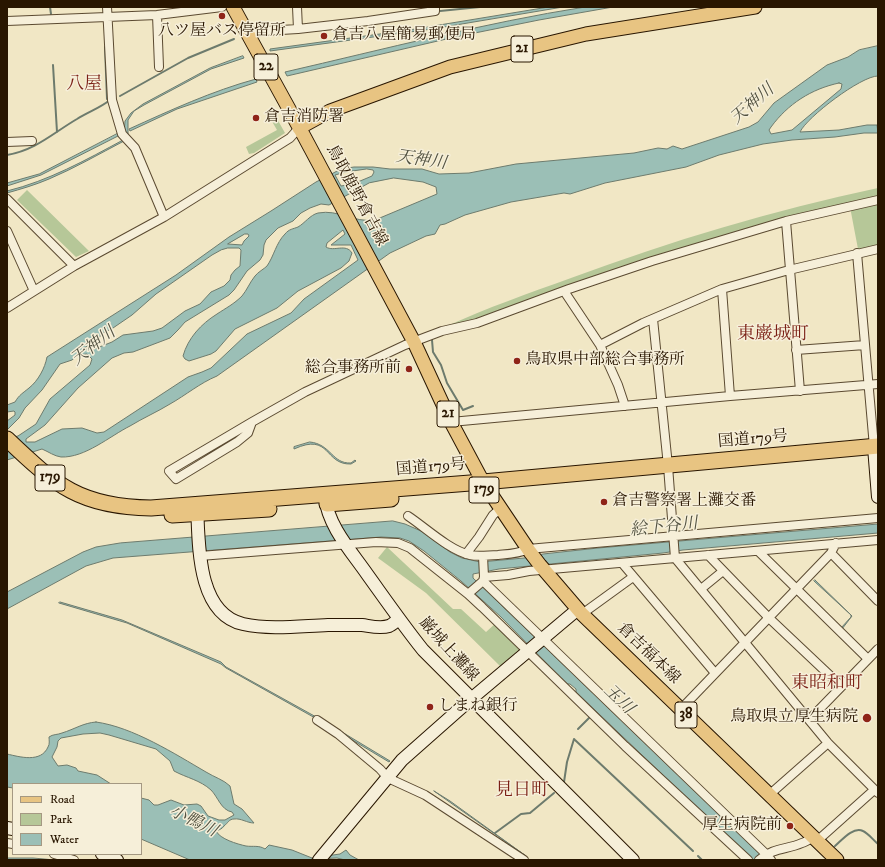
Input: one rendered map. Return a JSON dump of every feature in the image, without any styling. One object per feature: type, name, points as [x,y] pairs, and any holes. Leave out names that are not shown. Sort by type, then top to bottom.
[{"type":"highway","name":"国道179号","points":[[7,439],[28,460],[60,486],[96,507]]},
{"type":"highway","name":"国道179号","points":[[7,452],[38,481],[78,506],[151,508],[198,515],[327,506],[485,486],[876,451]]},
{"type":"main road","name":"22","points":[[233,7],[299,128]]},
{"type":"main road","name":"21","points":[[299,128],[330,111],[450,67],[586,34],[720,11],[755,7]]},
{"type":"main road","name":"鳥取鹿野倉吉線","points":[[299,128],[413,339],[451,422],[485,486]]},
{"type":"main road","name":"倉吉福本線","points":[[485,486],[542,568],[580,612],[837,860]]},
{"type":"street","points":[[107,7],[112,100],[122,134],[135,148],[164,217]]},
{"type":"street","points":[[7,21],[157,15],[222,7]]},
{"type":"street","points":[[297,7],[298,29]]},
{"type":"street","points":[[247,32],[298,29],[415,15],[435,11],[435,7]]},
{"type":"street","points":[[157,15],[159,67]]},
{"type":"street","points":[[7,308],[74,266],[164,217],[290,138],[299,128]]},
{"type":"street","points":[[7,142],[32,141]]},
{"type":"street","points":[[7,199],[74,266]]},
{"type":"street","points":[[252,422],[248,433],[237,442],[176,479],[169,471],[252,422],[305,392],[413,339],[477,323],[652,261],[786,221],[878,200]]},
{"type":"street","points":[[786,221],[800,391]]},
{"type":"street","points":[[7,231],[34,291]]},
{"type":"street","points":[[600,345],[653,319],[722,289],[789,270],[878,249]]},
{"type":"street","points":[[857,253],[868,384],[876,451],[878,497]]},
{"type":"street","points":[[722,289],[730,396]]},
{"type":"street","points":[[564,291],[600,345],[618,385],[625,406]]},
{"type":"street","points":[[653,319],[675,556],[828,743],[876,791],[815,839],[802,844],[776,850],[768,857],[759,860]]},
{"type":"street","points":[[796,350],[865,344]]},
{"type":"street","points":[[451,422],[878,384]]},
{"type":"street","name":"巌城上灘線","points":[[319,860],[402,760],[471,699],[423,650],[399,619],[345,543],[327,506]]},
{"type":"street","points":[[466,554],[493,515],[501,508]]},
{"type":"street","points":[[198,515],[200,555],[210,597],[224,614],[242,624],[270,627],[341,624],[378,627],[388,626],[399,619]]},
{"type":"street","points":[[408,516],[456,550],[466,554],[482,556],[514,554],[529,550],[878,518]]},
{"type":"street","points":[[468,594],[484,579],[542,568],[622,563],[675,556],[708,555],[878,540]]},
{"type":"street","points":[[200,555],[345,543],[386,542],[398,543],[410,548],[468,594],[529,650],[748,860]]},
{"type":"street","points":[[680,710],[831,553],[836,543]]},
{"type":"street","points":[[758,551],[868,659]]},
{"type":"street","points":[[831,553],[878,600]]},
{"type":"street","points":[[708,555],[769,618],[841,686]]},
{"type":"street","points":[[482,556],[484,579],[541,639],[768,857]]},
{"type":"street","points":[[622,563],[715,673]]},
{"type":"street","points":[[701,589],[722,571]]},
{"type":"street","points":[[633,577],[541,639],[471,699],[633,860]]},
{"type":"street","points":[[809,720],[878,649]]},
{"type":"street","points":[[317,720],[338,734],[380,769],[386,780],[425,795],[524,860]]},
{"type":"street","points":[[769,795],[828,743]]},
{"type":"street","points":[[57,855],[74,860]]},
{"type":"street","points":[[104,855],[117,860]]},
{"type":"green space","points":[[271,108],[285,133],[254,153],[249,154],[246,147],[277,130],[266,111]]},
{"type":"green space","points":[[878,188],[878,198],[765,226],[478,322],[447,326],[524,295],[646,251],[761,216]]},
{"type":"green space","points":[[27,190],[89,251],[76,257],[17,200]]},
{"type":"green space","points":[[878,202],[878,246],[858,249],[850,207]]},
{"type":"green space","points":[[387,547],[453,609],[461,609],[486,632],[496,623],[521,648],[500,666],[426,593],[378,558]]},
{"type":"water","points":[[549,7],[563,7],[432,29],[270,51],[270,49],[409,30]]},
{"type":"water","points":[[585,7],[613,7],[455,37],[287,76],[285,72],[472,29],[547,13]]},
{"type":"water","points":[[878,46],[878,76],[860,83],[835,98],[813,117],[800,132],[839,130],[867,125],[877,125],[878,133],[864,133],[763,144],[719,155],[686,167],[605,183],[570,194],[564,193],[511,202],[465,215],[440,225],[435,234],[426,236],[390,253],[217,376],[165,407],[122,430],[97,446],[79,454],[70,456],[61,457],[42,449],[7,460],[7,439],[18,436],[36,424],[50,399],[90,365],[92,359],[87,354],[78,355],[72,360],[60,364],[42,390],[7,430],[7,421],[15,415],[15,412],[7,412],[7,405],[15,402],[35,382],[43,370],[47,357],[176,275],[229,237],[316,182],[341,169],[373,167],[390,169],[422,169],[439,174],[469,173],[516,164],[634,153],[658,148],[667,149],[673,146],[682,149],[749,127],[758,122],[774,103],[827,65],[848,57],[859,50]],"holes":[[[839,83],[842,84],[841,89],[792,130],[771,134],[769,130],[785,111],[810,93]],[[367,169],[373,170],[374,172],[372,176],[353,184],[341,186],[335,175]],[[394,178],[423,182],[436,187],[437,194],[375,220],[360,220],[326,212],[312,215],[301,225],[285,234],[279,241],[267,266],[255,276],[242,296],[233,304],[211,318],[196,332],[185,349],[183,356],[185,359],[189,361],[211,354],[216,351],[235,329],[277,308],[298,291],[341,268],[349,261],[352,253],[343,248],[333,249],[326,247],[327,243],[343,230],[345,234],[331,245],[351,245],[358,260],[304,299],[291,313],[247,334],[211,368],[188,377],[104,432],[97,433],[82,428],[62,429],[35,442],[26,442],[26,439],[45,425],[78,388],[112,358],[170,338],[185,322],[229,295],[247,271],[260,260],[263,255],[266,240],[278,228],[293,221],[301,213],[310,208],[321,204],[329,205],[369,183]],[[245,234],[248,234],[249,236],[242,245],[228,244]],[[228,248],[239,248],[241,250],[240,266],[235,270],[231,275],[230,280],[224,286],[211,292],[200,304],[185,311],[162,328],[153,331],[123,335],[112,342],[92,350],[84,348],[96,341],[103,333],[132,315],[156,294],[212,255]]]},
{"type":"water","points":[[243,56],[244,58],[211,69],[134,111],[128,120],[128,137],[124,135],[125,121],[131,113],[143,104],[210,68]]},
{"type":"water","points":[[256,79],[257,82],[177,109],[130,131],[129,129],[208,95]]},
{"type":"water","points":[[119,133],[120,135],[41,175],[7,186],[7,183],[39,174]]},
{"type":"water","points":[[123,140],[124,141],[59,175],[7,193],[7,191],[52,176]]},
{"type":"water","points":[[310,442],[323,446],[340,460],[351,463],[355,460],[356,461],[351,464],[342,463],[336,460],[326,450],[315,444],[294,449],[294,447]]},
{"type":"water","points":[[393,521],[405,524],[421,531],[450,552],[462,558],[480,562],[524,558],[543,554],[598,548],[878,524],[878,533],[683,550],[499,569],[473,574],[473,578],[767,860],[752,860],[576,692],[576,689],[570,684],[567,684],[501,617],[461,581],[424,551],[409,541],[400,538],[381,537],[113,558],[86,566],[7,609],[7,592],[83,552],[96,547],[120,543]]},
{"type":"water","points":[[815,580],[850,615],[814,581]]},
{"type":"water","points":[[60,602],[122,620],[221,662],[226,667],[327,723],[390,761],[389,762],[324,723],[226,668],[221,664],[127,623],[59,603]]},
{"type":"water","points":[[851,615],[852,616],[842,629],[841,628],[851,617]]},
{"type":"water","name":"小鴨川","points":[[96,722],[124,729],[139,735],[228,784],[230,786],[234,804],[242,809],[254,823],[239,819],[229,821],[221,829],[216,831],[225,839],[246,846],[265,849],[269,845],[292,850],[312,858],[340,854],[346,850],[350,855],[359,860],[345,860],[337,858],[310,860],[190,860],[142,839],[142,798],[149,800],[154,805],[171,800],[184,805],[197,804],[201,806],[208,816],[219,820],[225,820],[234,815],[222,806],[211,790],[207,787],[198,781],[174,771],[170,761],[156,749],[100,733],[61,738],[58,741],[52,757],[58,766],[67,765],[76,768],[78,771],[97,775],[109,783],[12,783],[12,788],[7,787],[7,754],[30,758],[35,757],[45,752],[49,746],[49,737]]},
{"type":"water","points":[[434,791],[450,801],[526,856]]},
{"type":"water","points":[[7,858],[33,858],[55,860],[7,860]]},
{"type":"waterway","points":[[50,7],[51,14]]},
{"type":"waterway","points":[[440,11],[480,7]]},
{"type":"waterway","points":[[120,96],[188,58],[234,39]]},
{"type":"waterway","points":[[105,47],[107,99]]},
{"type":"waterway","points":[[53,65],[57,132]]},
{"type":"waterway","points":[[7,155],[17,153],[36,145],[110,100]]},
{"type":"waterway","points":[[432,340],[433,352],[441,365],[447,383],[463,410],[473,406]]},
{"type":"waterway","points":[[578,729],[590,717]]},
{"type":"waterway","points":[[564,782],[567,762],[574,739],[693,851]]},
{"type":"waterway","points":[[495,833],[521,814],[530,813],[554,793]]},
{"type":"waterway","points":[[835,846],[851,832],[859,830],[867,833],[878,844]]},
{"type":"waterway","points":[[698,856],[702,860]]},
{"type":"place","name":"八ツ屋バス停留所","points":[[222,16]]},
{"type":"place","name":"倉吉八屋簡易郵便局","points":[[324,36]]},
{"type":"place","name":"倉吉消防署","points":[[256,118]]},
{"type":"place","name":"鳥取県中部総合事務所","points":[[517,361]]},
{"type":"place","name":"総合事務所前","points":[[409,369]]},
{"type":"place","name":"倉吉警察署上灘交番","points":[[604,502]]},
{"type":"place","name":"しまね銀行","points":[[430,707]]},
{"type":"place","name":"鳥取県立厚生病院","points":[[867,718]]},
{"type":"place","name":"厚生病院前","points":[[790,826]]},
{"type":"district","name":"八屋","points":[[84,85]]},
{"type":"district","name":"東巌城町","points":[[773,335]]},
{"type":"district","name":"東昭和町","points":[[827,684]]},
{"type":"district","name":"見日町","points":[[522,791]]},
{"type":"water label","name":"天神川","points":[[753,105]]},
{"type":"water label","name":"天神川","points":[[421,161]]},
{"type":"water label","name":"天神川","points":[[94,347]]},
{"type":"water label","name":"絵下谷川","points":[[664,528]]},
{"type":"water label","name":"玉川","points":[[618,700]]}]
